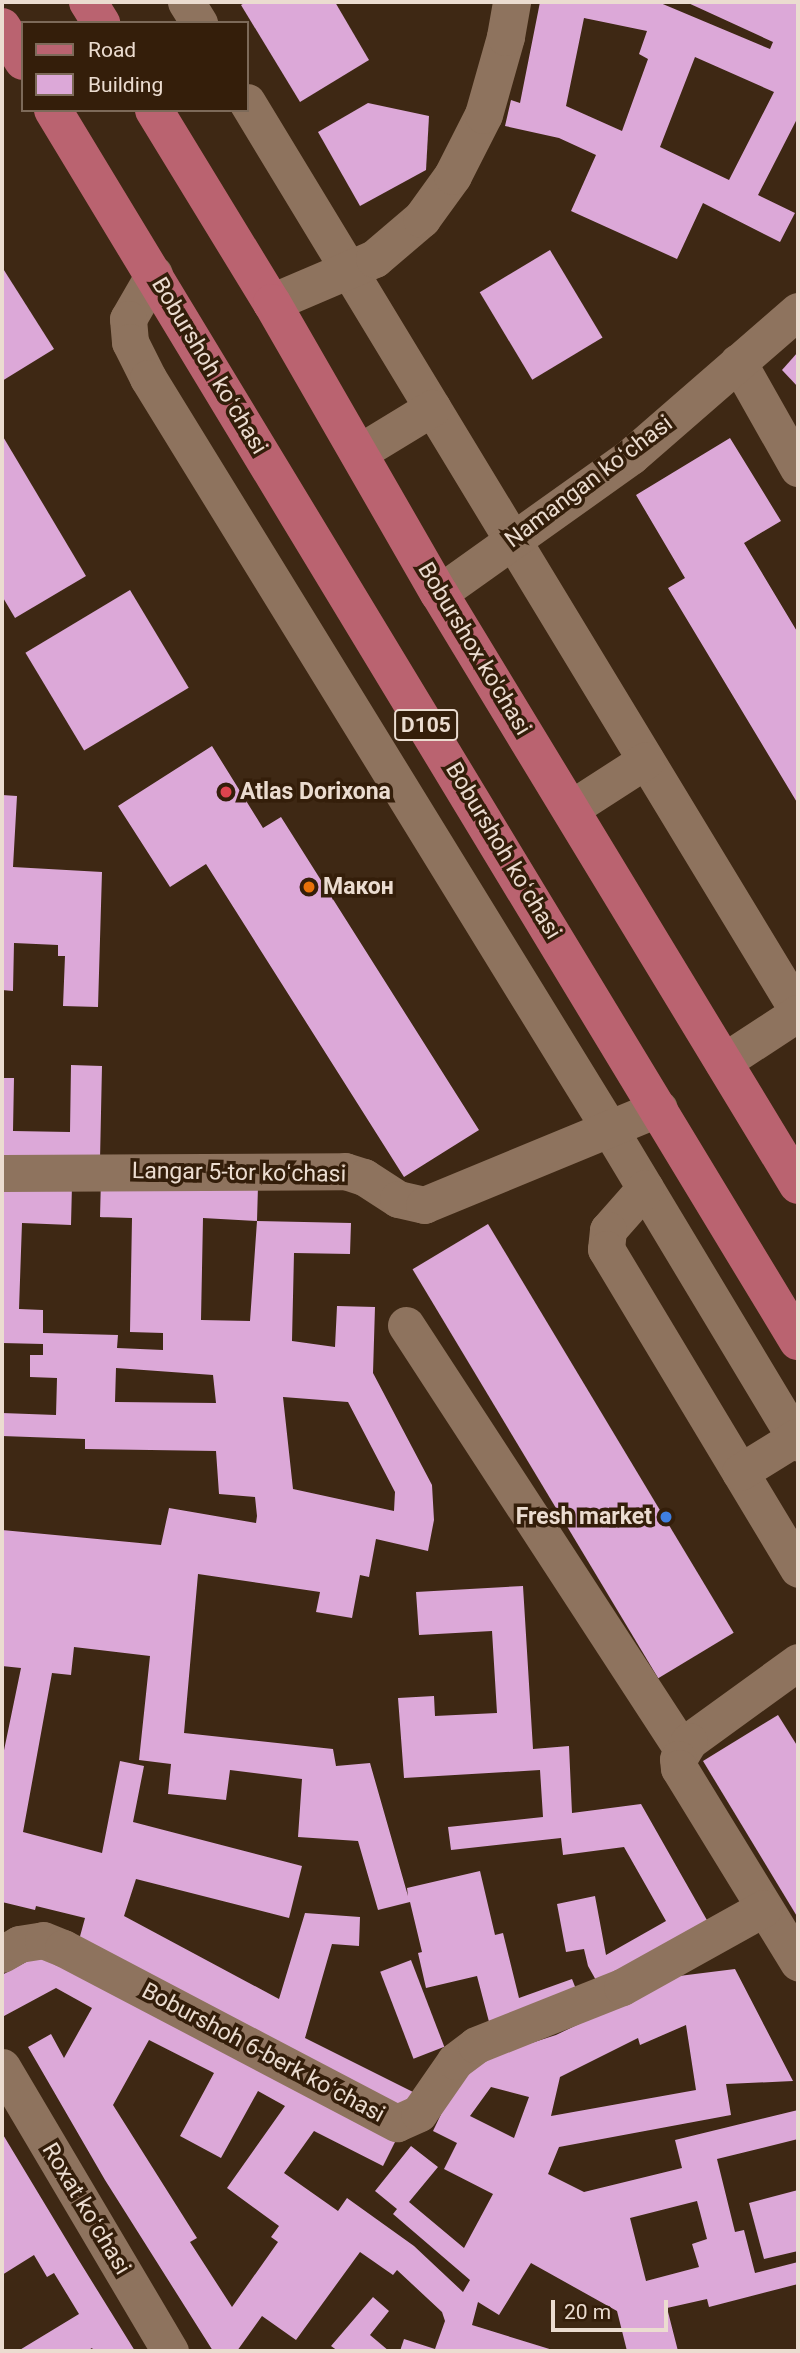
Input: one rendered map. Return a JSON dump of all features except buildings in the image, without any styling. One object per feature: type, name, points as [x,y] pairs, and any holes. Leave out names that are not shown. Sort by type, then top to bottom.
[{"type":"main road","points":[[2,27],[21,58]]},
{"type":"main road","name":"Boburshoh koʻchasi","points":[[54,112],[798,1340]]},
{"type":"main road","name":"Boburshox ko'chasi","points":[[155,112],[272,303],[439,593],[798,1185]]},
{"type":"street","points":[[186,2],[198,21]]},
{"type":"street","points":[[272,303],[375,260],[422,219],[453,176],[484,115],[506,37],[512,2]]},
{"type":"street","points":[[248,104],[798,1012],[723,1062]]},
{"type":"street","points":[[154,274],[128,319],[130,342],[148,378],[797,1439],[740,1472]]},
{"type":"street","name":"Namangan koʻchasi","points":[[439,593],[632,456],[798,310]]},
{"type":"street","points":[[738,362],[798,468]]},
{"type":"street","points":[[358,453],[432,408]]},
{"type":"street","points":[[570,809],[646,760]]},
{"type":"street","name":"Langar 5-tor koʻchasi","points":[[2,1173],[345,1171],[364,1177],[398,1199],[424,1205],[659,1108]]},
{"type":"street","points":[[645,1188],[608,1230],[606,1249],[798,1569]]},
{"type":"street","points":[[406,1325],[681,1749],[678,1768],[798,1962]]},
{"type":"street","points":[[681,1749],[798,1662]]},
{"type":"street","name":"Boburshoh 6-berk koʻchasi","points":[[2,1954],[19,1944],[43,1940],[63,1948],[397,2123],[419,2113],[455,2061],[476,2045],[622,1987],[765,1908]]},
{"type":"street","name":"Roxat koʻchasi","points":[[2,2067],[170,2351]]},
{"type":"place","name":"Atlas Dorixona","points":[[226,792]]},
{"type":"place","name":"Макон","points":[[309,887]]},
{"type":"place","name":"Fresh market","points":[[666,1517]]}]
